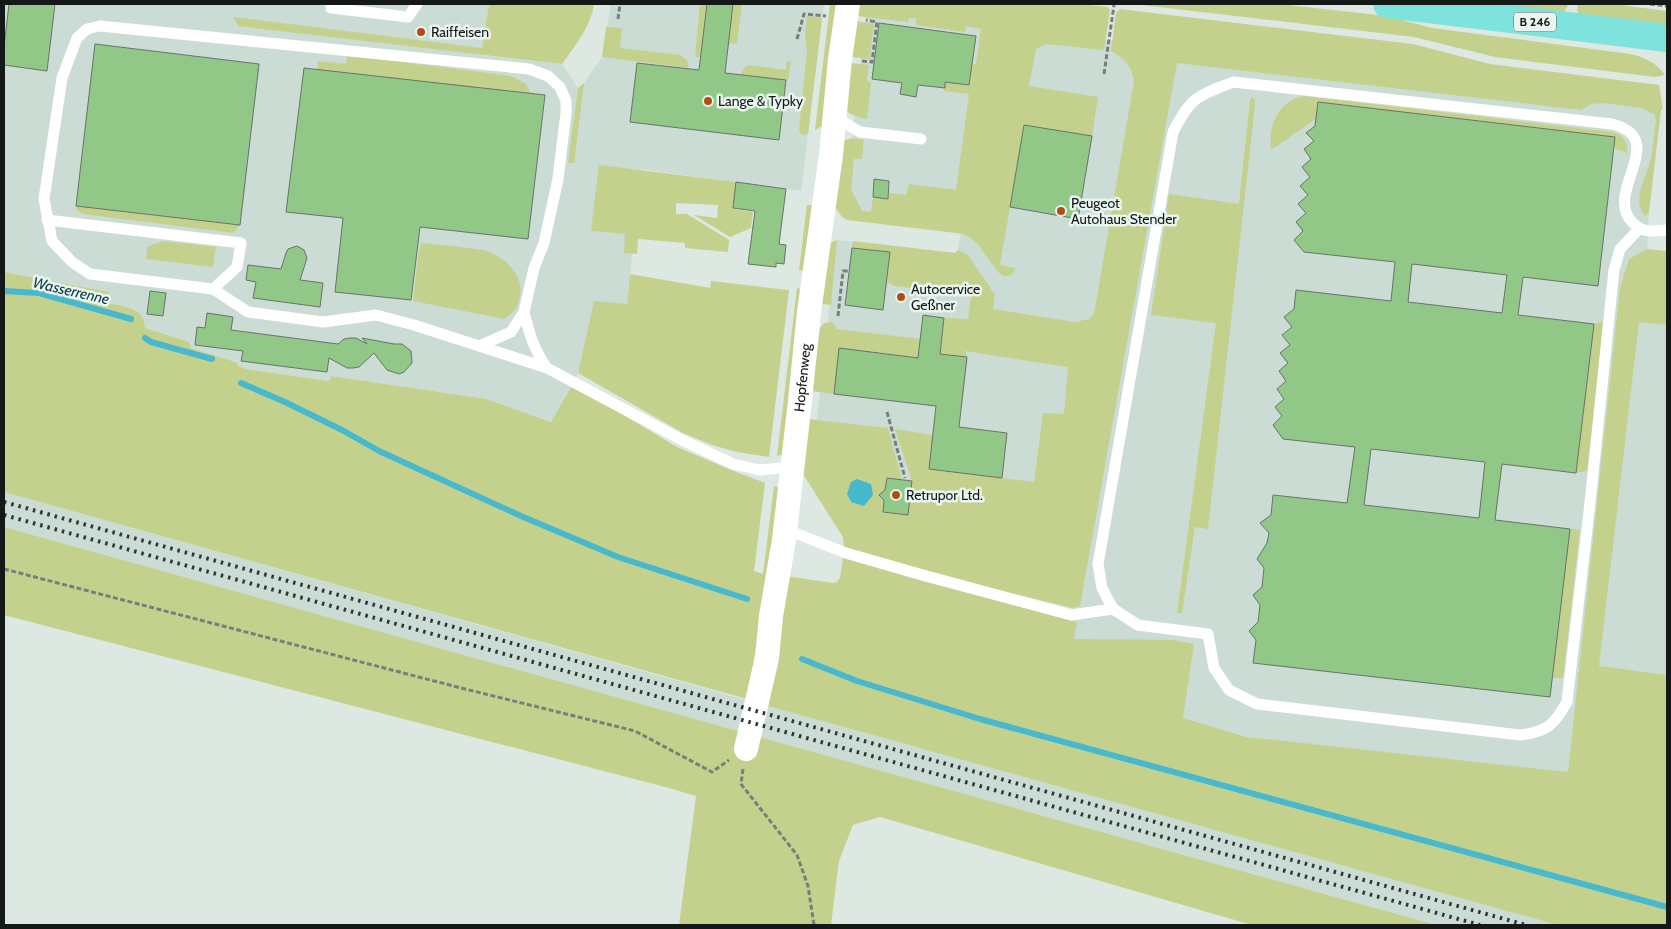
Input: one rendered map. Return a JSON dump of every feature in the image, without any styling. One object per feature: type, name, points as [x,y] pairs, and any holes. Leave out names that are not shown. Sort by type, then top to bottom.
[{"type":"main road","name":"B 246","points":[[1387,4],[1667,38]]},
{"type":"street","name":"Hopfenweg","points":[[746,749],[767,658],[771,616],[779,575],[809,312],[848,4]]},
{"type":"lane","points":[[331,4],[331,8],[408,17],[417,4]]},
{"type":"lane","points":[[479,346],[511,332],[524,312],[534,268],[544,243],[558,179],[566,113],[566,101],[560,87],[548,76],[529,69],[100,26],[87,29],[77,38],[62,78],[44,198],[52,241],[72,262],[90,274],[213,289],[248,312],[323,322],[376,315],[414,325],[547,368],[682,440],[733,464],[760,470],[792,468]]},
{"type":"lane","points":[[1639,229],[1620,249],[1614,270],[1567,702],[1556,720],[1538,733],[1520,735],[1257,704],[1229,690],[1214,668],[1208,634],[1138,624],[1113,609],[1102,588],[1098,564],[1173,132],[1183,111],[1198,96],[1233,82],[1625,127],[1634,135],[1638,156],[1625,192],[1627,217],[1639,229],[1648,232],[1667,230]]},
{"type":"lane","points":[[835,117],[860,132],[921,139]]},
{"type":"lane","points":[[47,220],[241,243],[237,267],[213,289]]},
{"type":"lane","points":[[524,312],[530,338],[538,356],[547,368]]},
{"type":"lane","points":[[785,529],[846,553],[1071,614],[1113,609]]},
{"type":"path","points":[[618,19],[620,4]]},
{"type":"path","points":[[1104,74],[1114,4]]},
{"type":"path","points":[[1650,4],[1667,6]]},
{"type":"path","points":[[797,39],[804,14],[827,16]]},
{"type":"path","points":[[838,316],[843,271],[849,271]]},
{"type":"path","points":[[887,412],[905,478]]},
{"type":"path","points":[[4,569],[461,688],[635,731],[712,772],[746,749]]},
{"type":"path","points":[[746,749],[741,784],[797,855],[808,886],[814,925]]},
{"type":"shaded area","points":[[4,4],[489,4],[481,55],[562,64],[578,88],[584,83],[602,57],[611,4],[824,4],[801,191],[641,169],[591,231],[626,234],[624,252],[632,254],[627,304],[594,302],[578,373],[552,422],[487,399],[331,376],[330,381],[246,369],[232,361],[191,348],[188,342],[144,328],[136,309],[107,303],[109,292],[4,272]]},
{"type":"shaded area","points":[[867,6],[1026,26],[1171,51],[1661,109],[1649,212],[1647,255],[1667,258],[1667,751],[1578,847],[1157,735],[1065,644],[1072,608],[907,544],[811,471],[837,240],[955,253],[958,250],[962,225],[859,213],[845,188]]},
{"type":"shaded area","points":[[4,492],[1559,925],[1436,925],[4,527]]},
{"type":"green space","points":[[489,4],[594,4],[586,28],[562,64],[238,26],[233,17],[482,48]]},
{"type":"green space","points":[[700,4],[707,4],[701,57],[695,57]]},
{"type":"green space","points":[[733,4],[742,4],[737,43],[728,44]]},
{"type":"green space","points":[[830,4],[837,4],[822,126],[815,130]]},
{"type":"green space","points":[[859,4],[1080,4],[1108,7],[1110,11],[1104,50],[1046,44],[1036,49],[1029,86],[1098,97],[1092,136],[1024,125],[1000,265],[1015,268],[1012,275],[1004,276],[999,273],[976,242],[964,234],[847,220],[842,217],[835,207],[842,141],[852,138],[864,140],[862,159],[854,159],[851,189],[862,211],[871,212],[873,197],[887,199],[888,193],[906,195],[909,184],[956,190],[969,94],[944,91],[945,82],[969,85],[972,64],[976,64],[981,29],[966,26],[965,32],[916,25],[916,18],[909,18],[908,22],[857,16]]},
{"type":"green space","points":[[1133,4],[1279,4],[1387,16],[1432,28],[1630,54],[1650,61],[1665,75],[1655,77],[1495,57],[1414,37]]},
{"type":"green space","points":[[1492,4],[1568,4],[1563,13]]},
{"type":"green space","points":[[1578,4],[1613,4],[1667,11],[1667,26],[1579,15],[1577,10]]},
{"type":"green space","points":[[1120,9],[1413,44],[1490,64],[1659,85],[1663,109],[1661,110],[1649,212],[1645,216],[1639,203],[1639,196],[1651,159],[1656,120],[1654,114],[1642,108],[1603,103],[1591,104],[1581,110],[1177,63],[1080,606],[1072,608],[926,572],[844,548],[843,537],[801,471],[808,419],[888,428],[902,480],[887,478],[883,513],[908,515],[912,481],[895,429],[933,435],[929,469],[1034,482],[1043,413],[1064,414],[1068,367],[965,351],[967,364],[839,349],[834,394],[811,391],[820,328],[824,323],[832,322],[836,329],[921,339],[942,336],[944,318],[968,319],[972,289],[965,294],[895,286],[887,282],[890,252],[852,248],[853,241],[955,253],[958,250],[968,255],[995,295],[993,309],[1075,322],[1089,319],[1094,314],[1134,81],[1127,63],[1111,51],[1116,12]]},
{"type":"green space","points":[[807,16],[822,18],[808,134],[803,135],[800,133],[799,128],[807,51],[805,36]]},
{"type":"green space","points":[[856,21],[874,24],[870,59],[852,57]]},
{"type":"green space","points":[[606,27],[622,28],[620,48],[680,55],[687,60],[689,68],[602,57]]},
{"type":"green space","points":[[347,55],[511,76],[526,84],[531,93],[317,70],[318,61],[346,64]]},
{"type":"green space","points":[[787,61],[791,62],[788,80],[740,75],[743,69],[749,65],[786,70]]},
{"type":"green space","points":[[851,63],[869,65],[867,81],[871,83],[867,119],[845,111]]},
{"type":"green space","points":[[584,83],[574,163],[568,163],[578,88]]},
{"type":"green space","points":[[1304,96],[1613,132],[1620,135],[1624,140],[1627,146],[1627,153],[1614,148],[1615,137],[1318,103],[1316,119],[1271,150],[1272,127],[1277,114],[1291,101]]},
{"type":"green space","points":[[1252,97],[1255,99],[1255,105],[1208,529],[1195,527],[1182,613],[1177,613],[1216,323],[1151,315],[1169,194],[1239,204],[1250,100]]},
{"type":"green space","points":[[599,165],[736,182],[733,209],[753,212],[751,228],[730,237],[694,215],[717,218],[718,205],[676,203],[676,214],[687,214],[729,240],[728,252],[685,248],[685,243],[638,239],[637,254],[624,253],[625,234],[591,231]]},
{"type":"green space","points":[[807,205],[813,205],[804,271],[799,270]]},
{"type":"green space","points":[[76,206],[240,225],[233,233],[83,214],[77,210]]},
{"type":"green space","points":[[837,240],[831,305],[822,304],[830,243]]},
{"type":"green space","points":[[162,241],[216,247],[213,267],[146,259],[147,247]]},
{"type":"green space","points":[[421,243],[487,251],[503,260],[510,266],[519,281],[520,299],[516,308],[505,319],[413,301]]},
{"type":"green space","points":[[1647,249],[1667,251],[1667,325],[1639,322],[1599,666],[1667,675],[1667,925],[1558,925],[768,706],[786,576],[837,582],[840,578],[843,558],[1077,622],[1074,639],[1172,640],[1194,644],[1183,718],[1246,737],[1568,772],[1620,288],[1629,259]]},
{"type":"green space","points":[[4,272],[109,292],[107,303],[137,311],[144,321],[145,328],[189,342],[191,348],[232,361],[246,369],[329,381],[331,376],[487,399],[551,422],[571,387],[620,413],[677,447],[765,483],[754,571],[763,574],[774,486],[779,488],[766,590],[747,699],[4,492]]},
{"type":"green space","points":[[630,274],[710,288],[711,281],[789,290],[769,457],[737,452],[712,445],[683,433],[578,373],[594,301],[627,304]]},
{"type":"green space","points":[[797,288],[802,289],[783,454],[777,456]]},
{"type":"green space","points":[[1604,321],[1587,471],[1576,473],[1594,324]]},
{"type":"green space","points":[[4,527],[1436,925],[1252,925],[880,817],[853,825],[839,861],[831,925],[679,925],[696,796],[4,615]]},
{"type":"green space","points":[[1570,529],[1580,530],[1563,678],[1552,678]]},
{"type":"water","points":[[857,479],[871,484],[873,495],[864,506],[851,502],[847,494],[851,482]]},
{"type":"building","points":[[9,4],[55,4],[47,71],[4,65]]},
{"type":"building","name":"Lange & Typky","points":[[707,4],[733,4],[725,73],[786,80],[779,140],[630,122],[637,63],[699,70]]},
{"type":"building","points":[[879,23],[976,36],[969,85],[945,82],[945,88],[918,85],[916,97],[900,94],[902,83],[872,79]]},
{"type":"building","points":[[95,44],[259,64],[240,225],[76,206]]},
{"type":"building","points":[[304,68],[545,95],[528,239],[420,227],[411,300],[335,292],[343,218],[286,212]]},
{"type":"building","points":[[1318,102],[1615,137],[1598,286],[1523,277],[1518,315],[1594,324],[1576,473],[1502,464],[1495,520],[1570,529],[1550,697],[1253,663],[1256,640],[1249,631],[1258,622],[1260,605],[1253,595],[1262,587],[1264,568],[1257,559],[1267,543],[1269,533],[1260,523],[1271,515],[1273,495],[1347,503],[1355,447],[1283,439],[1273,425],[1282,416],[1275,407],[1284,399],[1277,389],[1286,381],[1279,371],[1288,363],[1280,353],[1290,345],[1282,335],[1292,327],[1284,317],[1294,309],[1296,290],[1391,301],[1395,262],[1304,252],[1294,240],[1303,231],[1296,222],[1306,213],[1298,204],[1308,195],[1300,186],[1310,177],[1302,167],[1311,159],[1304,149],[1314,141],[1306,133],[1315,126]],"holes":[[[1412,264],[1507,275],[1502,313],[1408,302]],[[1371,449],[1485,462],[1479,518],[1364,505]]]},
{"type":"building","points":[[1024,125],[1092,136],[1078,219],[1010,207]]},
{"type":"building","points":[[874,179],[889,181],[888,199],[873,197]]},
{"type":"building","points":[[736,182],[786,189],[779,244],[786,245],[784,264],[776,263],[776,267],[748,264],[755,211],[733,208]]},
{"type":"building","points":[[297,246],[304,250],[307,258],[300,280],[323,283],[320,307],[253,298],[256,282],[246,280],[248,265],[281,269],[288,249]]},
{"type":"building","points":[[852,248],[890,252],[883,310],[845,305]]},
{"type":"building","points":[[150,291],[166,293],[163,316],[147,314]]},
{"type":"building","points":[[207,313],[233,317],[231,330],[338,344],[344,339],[356,338],[367,344],[362,338],[402,344],[411,351],[412,363],[404,372],[399,374],[387,370],[374,353],[359,367],[353,368],[347,368],[329,358],[327,372],[241,361],[243,351],[195,345],[197,327],[205,328]]},
{"type":"building","points":[[923,315],[944,318],[940,354],[967,357],[959,427],[1007,433],[1002,478],[929,469],[936,406],[834,394],[839,348],[918,358]]},
{"type":"building","name":"Retrupor Ltd.","points":[[887,478],[912,481],[908,515],[883,512],[884,500],[879,495],[885,490]]},
{"type":"waterway","name":"Wasserrenne","points":[[4,291],[39,293],[131,319]]},
{"type":"waterway","name":"Wasserrenne","points":[[145,338],[151,342],[212,359]]},
{"type":"waterway","points":[[241,383],[344,431],[379,451],[521,516],[618,557],[747,599]]},
{"type":"waterway","points":[[802,659],[857,681],[980,719],[1667,907]]},
{"type":"railway","points":[[4,502],[1526,925]]},
{"type":"railway","points":[[4,515],[1480,925]]},
{"type":"place","name":"Raiffeisen","points":[[421,32]]},
{"type":"place","name":"Lange & Typky","points":[[708,101]]},
{"type":"place","name":"Peugeot Autohaus Stender","points":[[1061,211]]},
{"type":"place","name":"Autocervice Geßner","points":[[901,297]]},
{"type":"place","name":"Retrupor Ltd.","points":[[896,495]]}]
